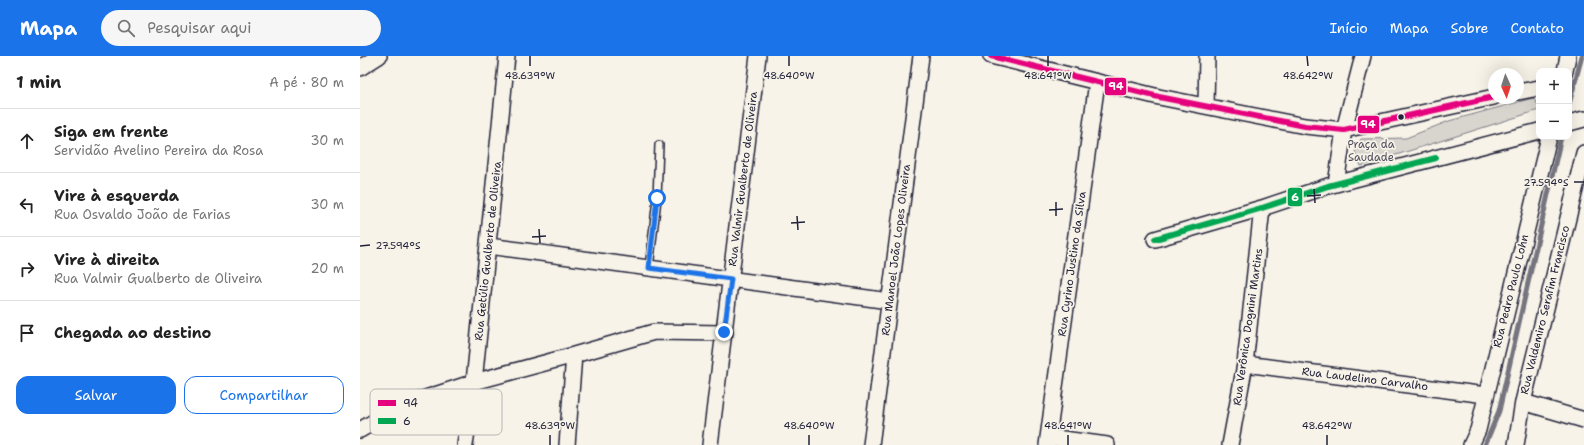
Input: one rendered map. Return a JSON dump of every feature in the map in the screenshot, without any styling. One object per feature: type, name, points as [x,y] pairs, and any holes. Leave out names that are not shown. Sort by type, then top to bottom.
[{"type":"street","points":[[360,68],[379,56]]},
{"type":"street","name":"Rua Getúlio Gualberto de Oliveira","points":[[473,389],[489,246],[506,56]]},
{"type":"street","name":"Rua Valmir Gualberto de Oliveira","points":[[710,445],[758,56]]},
{"type":"street","name":"Rua Manoel João Lopes Oliveira","points":[[871,445],[920,56]]},
{"type":"street","points":[[991,56],[1097,82],[1206,106],[1305,126],[1344,130],[1488,99]]},
{"type":"street","points":[[1206,106],[1208,56]]},
{"type":"street","points":[[1336,184],[1344,130],[1363,56]]},
{"type":"street","points":[[1566,68],[1568,56]]},
{"type":"street","name":"Rua Cyrino Justino da Silva","points":[[1048,441],[1097,82]]},
{"type":"street","points":[[1524,91],[1536,89]]},
{"type":"street","points":[[1572,122],[1584,119]]},
{"type":"street","points":[[1155,239],[1262,208],[1336,184],[1536,132]]},
{"type":"street","name":"Rua Pedro Paulo Lohn","points":[[1471,445],[1478,430],[1548,140]]},
{"type":"street","name":"Rua Valdemiro Serafim Francisco","points":[[1516,445],[1523,402],[1584,153]]},
{"type":"street","name":"Rua Verônica Dognini Martins","points":[[1230,445],[1245,364],[1262,208]]},
{"type":"street","points":[[489,246],[889,301]]},
{"type":"street","points":[[453,389],[654,332],[724,332]]},
{"type":"street","points":[[567,445],[574,355]]},
{"type":"street","name":"Rua Laudelino Carvalho","points":[[1245,364],[1486,395]]},
{"type":"street","points":[[1523,402],[1584,420]]},
{"type":"street","points":[[360,430],[370,424]]},
{"type":"street","name":"Rua Getúlio Gualberto de Oliveira","points":[[464,445],[466,435]]},
{"type":"street","points":[[1048,441],[1107,445]]},
{"type":"lane","points":[[649,268],[657,198],[659,145]]},
{"type":"green space","name":"Praça da Saudade","points":[[1533,98],[1536,102],[1536,111],[1361,166],[1355,152],[1361,139],[1406,138],[1449,121],[1511,104],[1524,104],[1524,100]]},
{"type":"waterway","points":[[1572,93],[1582,56]]},
{"type":"waterway","points":[[1485,445],[1499,411],[1560,140]]},
{"type":"transit line","name":"94","points":[[991,56],[1159,97],[1305,126],[1344,130],[1488,98]]},
{"type":"transit line","name":"6","points":[[1155,239],[1262,208],[1328,186],[1436,158]]},
{"type":"route","points":[[657,198],[649,268],[731,279],[724,332]]}]
